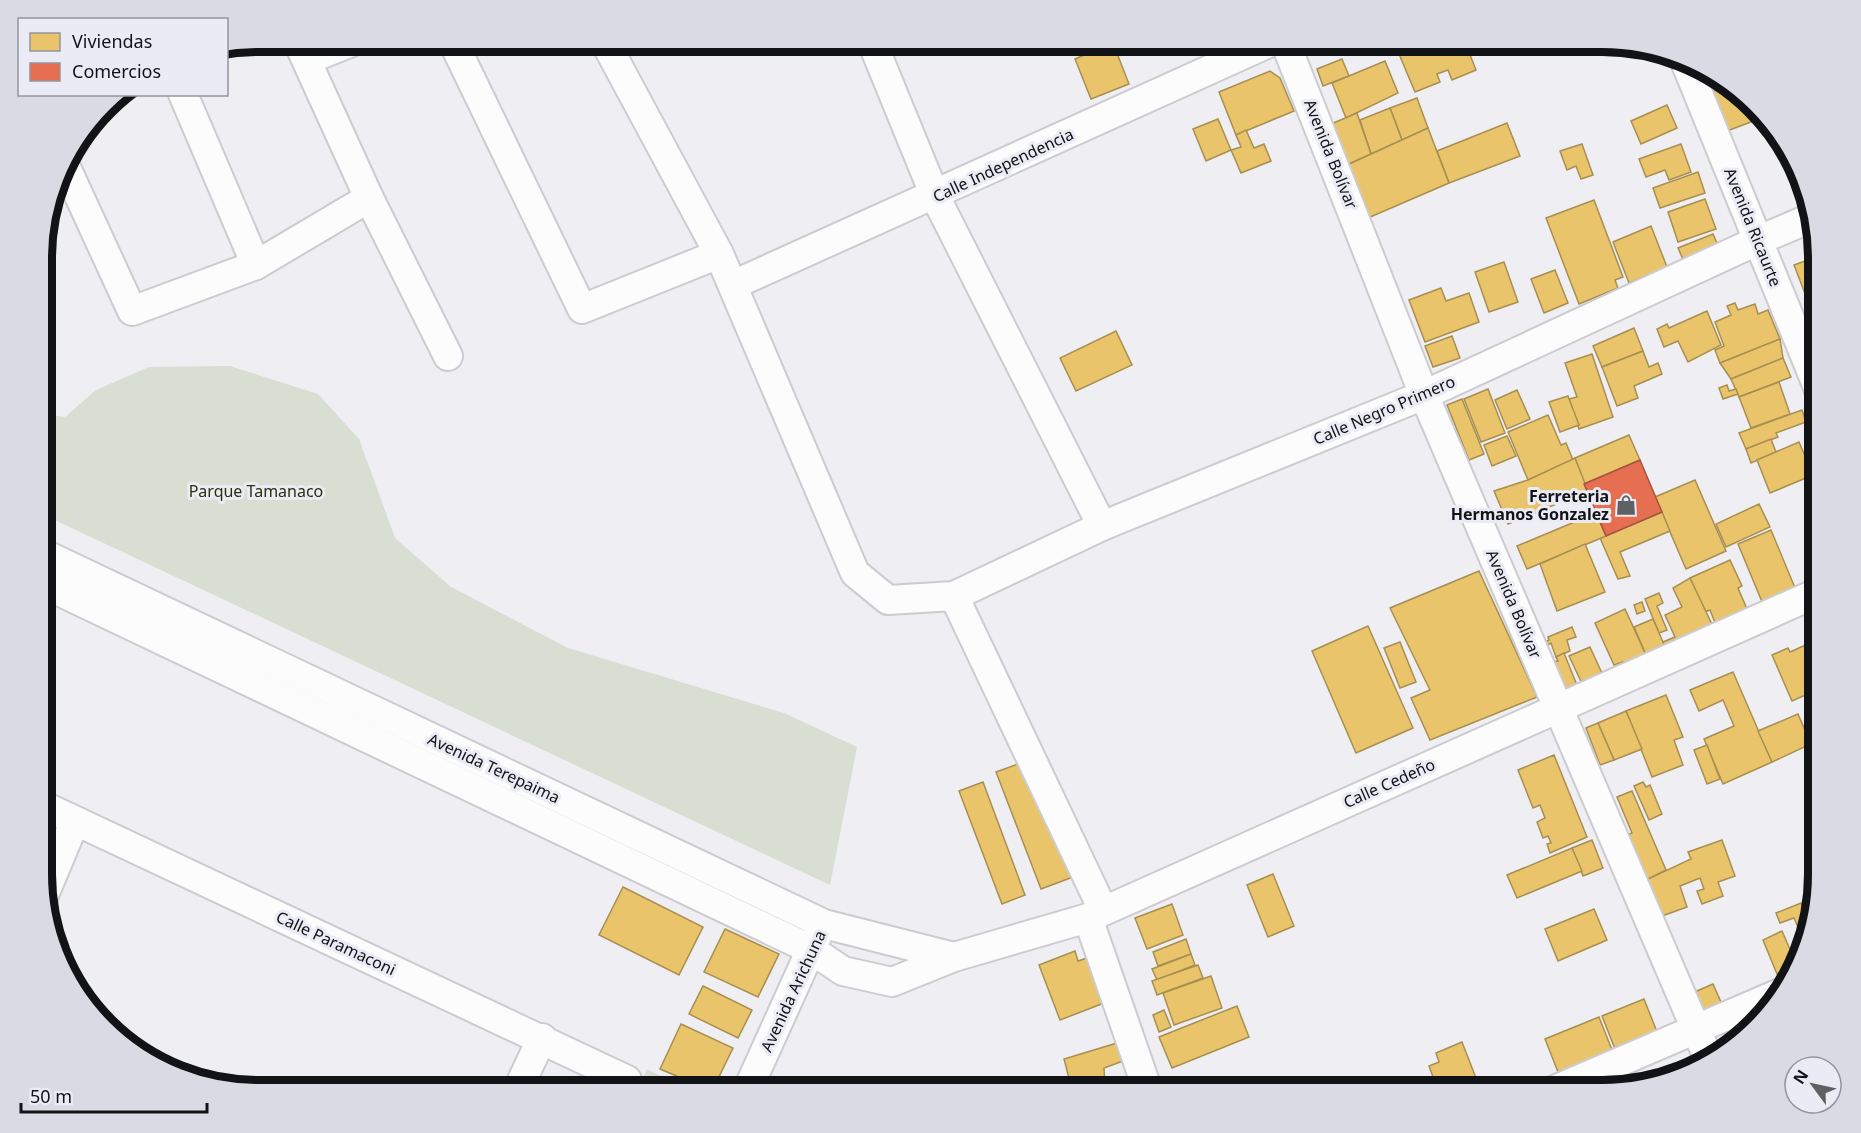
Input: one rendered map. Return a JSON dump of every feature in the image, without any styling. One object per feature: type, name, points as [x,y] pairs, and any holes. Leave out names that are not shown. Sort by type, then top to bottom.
[{"type":"street","name":"Calle Independencia","points":[[733,285],[935,196],[1249,52]]},
{"type":"street","name":"Avenida Bolívar","points":[[1289,52],[1424,395],[1706,1052]]},
{"type":"street","points":[[303,53],[369,198],[448,356]]},
{"type":"street","points":[[458,53],[582,309],[719,254]]},
{"type":"street","points":[[611,53],[719,254],[855,573],[888,600],[954,596],[1096,914],[1145,1080]]},
{"type":"street","points":[[876,53],[935,196],[1102,526]]},
{"type":"street","name":"Avenida Ricaurte","points":[[1689,72],[1808,365]]},
{"type":"street","points":[[184,96],[256,265]]},
{"type":"street","points":[[70,176],[132,311],[256,265],[369,198]]},
{"type":"street","name":"Calle Negro Primero","points":[[954,596],[1102,526],[1424,395],[1759,240],[1805,221]]},
{"type":"street","name":"Avenida Terepaima","points":[[52,558],[824,924],[954,957]]},
{"type":"street","name":"Avenida Terepaima","points":[[52,588],[810,949],[843,971],[892,982],[954,957]]},
{"type":"street","name":"Calle Cedeño","points":[[954,957],[1096,914],[1808,597]]},
{"type":"street","name":"Calle Paramaconi","points":[[52,810],[542,1038],[627,1080]]},
{"type":"street","points":[[52,876],[75,821]]},
{"type":"street","name":"Avenida Arichuna","points":[[752,1080],[810,949],[824,924]]},
{"type":"street","points":[[1577,1080],[1767,998]]},
{"type":"street","points":[[522,1080],[542,1038]]},
{"type":"green space","name":"Parque Tamanaco","points":[[230,366],[318,394],[359,439],[395,538],[451,587],[568,648],[784,713],[857,747],[830,885],[52,519],[52,415],[65,417],[96,390],[149,367]]},
{"type":"green space","points":[[647,1069],[669,1080],[642,1080]]},
{"type":"building: Viviendas","points":[[1091,52],[1117,52],[1129,84],[1091,99],[1075,59]]},
{"type":"building: Viviendas","points":[[1398,52],[1469,52],[1476,70],[1452,80],[1448,70],[1437,74],[1440,82],[1415,92]]},
{"type":"building: Viviendas","points":[[1342,59],[1349,76],[1323,86],[1317,69]]},
{"type":"building: Viviendas","points":[[1385,61],[1398,93],[1346,118],[1332,83]]},
{"type":"building: Viviendas","points":[[1270,71],[1280,78],[1294,111],[1236,135],[1219,92]]},
{"type":"building: Viviendas","points":[[1719,89],[1728,95],[1755,121],[1727,131],[1713,91]]},
{"type":"building: Viviendas","points":[[1417,98],[1428,128],[1402,140],[1390,108]]},
{"type":"building: Viviendas","points":[[1667,105],[1677,128],[1641,144],[1631,121]]},
{"type":"building: Viviendas","points":[[1390,108],[1402,140],[1371,154],[1360,120]]},
{"type":"building: Viviendas","points":[[1357,113],[1371,154],[1347,165],[1331,124]]},
{"type":"building: Viviendas","points":[[1218,119],[1231,150],[1206,161],[1193,129]]},
{"type":"building: Viviendas","points":[[1507,123],[1520,156],[1449,183],[1437,151]]},
{"type":"building: Viviendas","points":[[1428,128],[1449,183],[1368,218],[1347,165]]},
{"type":"building: Viviendas","points":[[1246,130],[1254,148],[1264,144],[1271,161],[1241,173],[1231,150],[1241,147],[1236,135]]},
{"type":"building: Viviendas","points":[[1582,144],[1593,175],[1581,179],[1576,166],[1567,170],[1560,151]]},
{"type":"building: Viviendas","points":[[1681,144],[1691,172],[1669,180],[1665,170],[1646,177],[1639,159]]},
{"type":"building: Viviendas","points":[[1698,172],[1705,193],[1660,208],[1653,188]]},
{"type":"building: Viviendas","points":[[1705,199],[1716,229],[1678,242],[1668,212]]},
{"type":"building: Viviendas","points":[[1594,200],[1623,277],[1615,280],[1618,288],[1579,304],[1546,218]]},
{"type":"building: Viviendas","points":[[1651,226],[1667,267],[1629,283],[1613,242]]},
{"type":"building: Viviendas","points":[[1713,234],[1720,250],[1685,264],[1678,248]]},
{"type":"building: Viviendas","points":[[1808,260],[1808,301],[1794,265]]},
{"type":"building: Viviendas","points":[[1504,262],[1518,302],[1489,312],[1475,272]]},
{"type":"building: Viviendas","points":[[1555,270],[1568,303],[1544,313],[1531,279]]},
{"type":"building: Viviendas","points":[[1441,288],[1446,301],[1469,293],[1479,322],[1425,342],[1409,300]]},
{"type":"building: Viviendas","points":[[1735,303],[1738,310],[1755,304],[1758,314],[1768,310],[1780,339],[1720,363],[1715,350],[1724,346],[1715,322],[1731,315],[1727,306]]},
{"type":"building: Viviendas","points":[[1707,311],[1721,345],[1688,362],[1678,341],[1664,347],[1657,329],[1667,324],[1669,328]]},
{"type":"building: Viviendas","points":[[1634,328],[1643,351],[1602,367],[1593,346]]},
{"type":"building: Viviendas","points":[[1116,331],[1132,365],[1076,391],[1060,358]]},
{"type":"building: Viviendas","points":[[1452,336],[1460,358],[1433,367],[1425,346]]},
{"type":"building: Viviendas","points":[[1780,339],[1783,358],[1731,379],[1720,363]]},
{"type":"building: Viviendas","points":[[1643,351],[1649,367],[1658,363],[1662,374],[1634,386],[1638,398],[1617,406],[1602,367]]},
{"type":"building: Viviendas","points":[[1592,354],[1613,417],[1579,429],[1569,399],[1577,397],[1565,363]]},
{"type":"building: Viviendas","points":[[1783,358],[1791,377],[1739,397],[1731,379]]},
{"type":"building: Viviendas","points":[[1779,382],[1790,414],[1751,428],[1739,397]]},
{"type":"building: Viviendas","points":[[1727,385],[1729,391],[1736,389],[1738,394],[1723,399],[1719,388]]},
{"type":"building: Viviendas","points":[[1488,389],[1505,433],[1481,442],[1464,399]]},
{"type":"building: Viviendas","points":[[1517,390],[1530,419],[1507,429],[1495,400]]},
{"type":"building: Viviendas","points":[[1568,396],[1579,425],[1560,432],[1549,402]]},
{"type":"building: Viviendas","points":[[1462,399],[1484,454],[1469,460],[1447,405]]},
{"type":"building: Viviendas","points":[[1802,410],[1806,422],[1776,433],[1778,437],[1746,449],[1739,433]]},
{"type":"building: Viviendas","points":[[1548,415],[1561,445],[1566,443],[1573,460],[1528,480],[1508,432]]},
{"type":"building: Viviendas","points":[[1629,435],[1640,460],[1584,484],[1575,458]]},
{"type":"building: Viviendas","points":[[1507,436],[1516,456],[1492,466],[1484,445]]},
{"type":"building: Viviendas","points":[[1771,439],[1776,452],[1751,463],[1746,449]]},
{"type":"building: Viviendas","points":[[1799,442],[1808,463],[1808,477],[1770,493],[1757,460]]},
{"type":"building: Viviendas","points":[[1575,458],[1588,491],[1508,524],[1494,491],[1528,480]]},
{"type":"building: Viviendas","points":[[1695,480],[1726,551],[1686,569],[1655,497]]},
{"type":"building: Viviendas","points":[[1759,504],[1770,527],[1726,547],[1716,524]]},
{"type":"building: Viviendas","points":[[1662,512],[1670,531],[1620,552],[1630,576],[1618,579],[1600,538]]},
{"type":"building: Viviendas","points":[[1596,513],[1606,536],[1527,569],[1517,546]]},
{"type":"building: Viviendas","points":[[1771,530],[1798,595],[1765,609],[1738,544]]},
{"type":"building: Viviendas","points":[[1585,544],[1605,592],[1557,611],[1540,564]]},
{"type":"building: Viviendas","points":[[1730,560],[1742,586],[1738,588],[1747,609],[1717,628],[1710,610],[1704,612],[1690,578]]},
{"type":"building: Viviendas","points":[[1479,571],[1537,697],[1430,740],[1411,698],[1430,690],[1390,608]]},
{"type":"building: Viviendas","points":[[1690,578],[1717,635],[1670,656],[1663,642],[1675,637],[1665,615],[1682,607],[1673,588]]},
{"type":"building: Viviendas","points":[[1659,593],[1663,603],[1657,606],[1667,630],[1659,633],[1645,599]]},
{"type":"building: Viviendas","points":[[1642,602],[1645,611],[1637,614],[1634,605]]},
{"type":"building: Viviendas","points":[[1625,609],[1647,657],[1625,667],[1623,662],[1614,665],[1595,623]]},
{"type":"building: Viviendas","points":[[1653,619],[1666,649],[1647,657],[1634,627]]},
{"type":"building: Viviendas","points":[[1368,626],[1413,728],[1356,753],[1312,651]]},
{"type":"building: Viviendas","points":[[1572,627],[1576,637],[1567,640],[1570,651],[1556,657],[1551,643],[1546,646],[1544,642],[1549,640],[1548,637]]},
{"type":"building: Viviendas","points":[[1400,642],[1416,682],[1400,688],[1384,648]]},
{"type":"building: Viviendas","points":[[1808,644],[1808,694],[1792,701],[1772,655],[1788,648],[1790,652]]},
{"type":"building: Viviendas","points":[[1590,647],[1605,680],[1585,690],[1569,656]]},
{"type":"building: Viviendas","points":[[1564,653],[1581,695],[1563,690],[1566,689],[1558,670],[1552,672],[1553,662],[1558,661],[1556,657]]},
{"type":"building: Viviendas","points":[[1733,672],[1772,762],[1723,784],[1704,739],[1734,726],[1723,700],[1699,711],[1690,690]]},
{"type":"building: Viviendas","points":[[1666,695],[1683,737],[1674,740],[1683,765],[1652,777],[1626,711]]},
{"type":"building: Viviendas","points":[[1626,711],[1642,749],[1614,760],[1598,723]]},
{"type":"building: Viviendas","points":[[1798,714],[1808,737],[1808,745],[1772,762],[1758,731]]},
{"type":"building: Viviendas","points":[[1598,723],[1614,760],[1600,765],[1586,728]]},
{"type":"building: Viviendas","points":[[1707,745],[1720,779],[1707,784],[1694,750]]},
{"type":"building: Viviendas","points":[[1554,755],[1587,837],[1550,853],[1547,844],[1551,843],[1548,836],[1543,838],[1537,822],[1545,818],[1540,805],[1533,808],[1518,770]]},
{"type":"building: Viviendas","points":[[1029,760],[1073,877],[1041,889],[996,772]]},
{"type":"building: Viviendas","points":[[983,782],[1025,895],[1002,904],[959,791]]},
{"type":"building: Viviendas","points":[[1643,782],[1646,787],[1650,785],[1662,814],[1649,820],[1634,786]]},
{"type":"building: Viviendas","points":[[1632,791],[1666,870],[1646,880],[1627,835],[1632,833],[1617,797]]},
{"type":"building: Viviendas","points":[[1592,840],[1603,868],[1583,876],[1572,848]]},
{"type":"building: Viviendas","points":[[1722,840],[1735,876],[1718,882],[1723,896],[1702,904],[1697,891],[1704,889],[1700,878],[1680,886],[1687,907],[1662,916],[1646,880],[1691,859],[1688,852]]},
{"type":"building: Viviendas","points":[[1572,848],[1582,871],[1517,898],[1507,875]]},
{"type":"building: Viviendas","points":[[1273,874],[1294,926],[1268,937],[1247,885]]},
{"type":"building: Viviendas","points":[[623,887],[703,927],[679,975],[599,935]]},
{"type":"building: Viviendas","points":[[1801,903],[1805,913],[1800,932],[1794,918],[1780,923],[1776,913]]},
{"type":"building: Viviendas","points":[[1172,904],[1183,935],[1147,949],[1135,918]]},
{"type":"building: Viviendas","points":[[1594,909],[1607,940],[1558,961],[1545,929]]},
{"type":"building: Viviendas","points":[[725,929],[779,954],[758,997],[704,972]]},
{"type":"building: Viviendas","points":[[1782,931],[1792,954],[1785,971],[1777,974],[1763,940]]},
{"type":"building: Viviendas","points":[[1186,939],[1191,954],[1158,966],[1153,952]]},
{"type":"building: Viviendas","points":[[1075,951],[1078,961],[1087,958],[1104,1003],[1060,1020],[1039,965]]},
{"type":"building: Viviendas","points":[[1191,954],[1195,965],[1157,980],[1152,969]]},
{"type":"building: Viviendas","points":[[1198,965],[1203,978],[1157,995],[1152,981]]},
{"type":"building: Viviendas","points":[[1211,976],[1222,1008],[1174,1025],[1163,993]]},
{"type":"building: Viviendas","points":[[1713,984],[1725,1011],[1702,1021],[1690,994]]},
{"type":"building: Viviendas","points":[[703,986],[752,1010],[738,1038],[689,1014]]},
{"type":"building: Viviendas","points":[[1644,999],[1659,1037],[1617,1054],[1602,1016]]},
{"type":"building: Viviendas","points":[[1237,1006],[1249,1037],[1172,1068],[1159,1037]]},
{"type":"building: Viviendas","points":[[1164,1010],[1171,1027],[1159,1032],[1153,1015]]},
{"type":"building: Viviendas","points":[[1599,1017],[1614,1055],[1560,1077],[1545,1039]]},
{"type":"building: Viviendas","points":[[681,1024],[733,1048],[717,1080],[686,1080],[660,1069]]},
{"type":"building: Viviendas","points":[[1462,1042],[1477,1080],[1434,1080],[1429,1066],[1439,1062],[1436,1053]]},
{"type":"building: Viviendas","points":[[1117,1043],[1123,1061],[1104,1068],[1105,1080],[1069,1080],[1064,1059]]},
{"type":"building: Comercios","name":"Ferreteria Hermanos Gonzalez","points":[[1640,460],[1662,512],[1606,536],[1584,484]]},
{"type":"place","name":"Ferreteria Hermanos Gonzalez","points":[[1626,505]]}]
